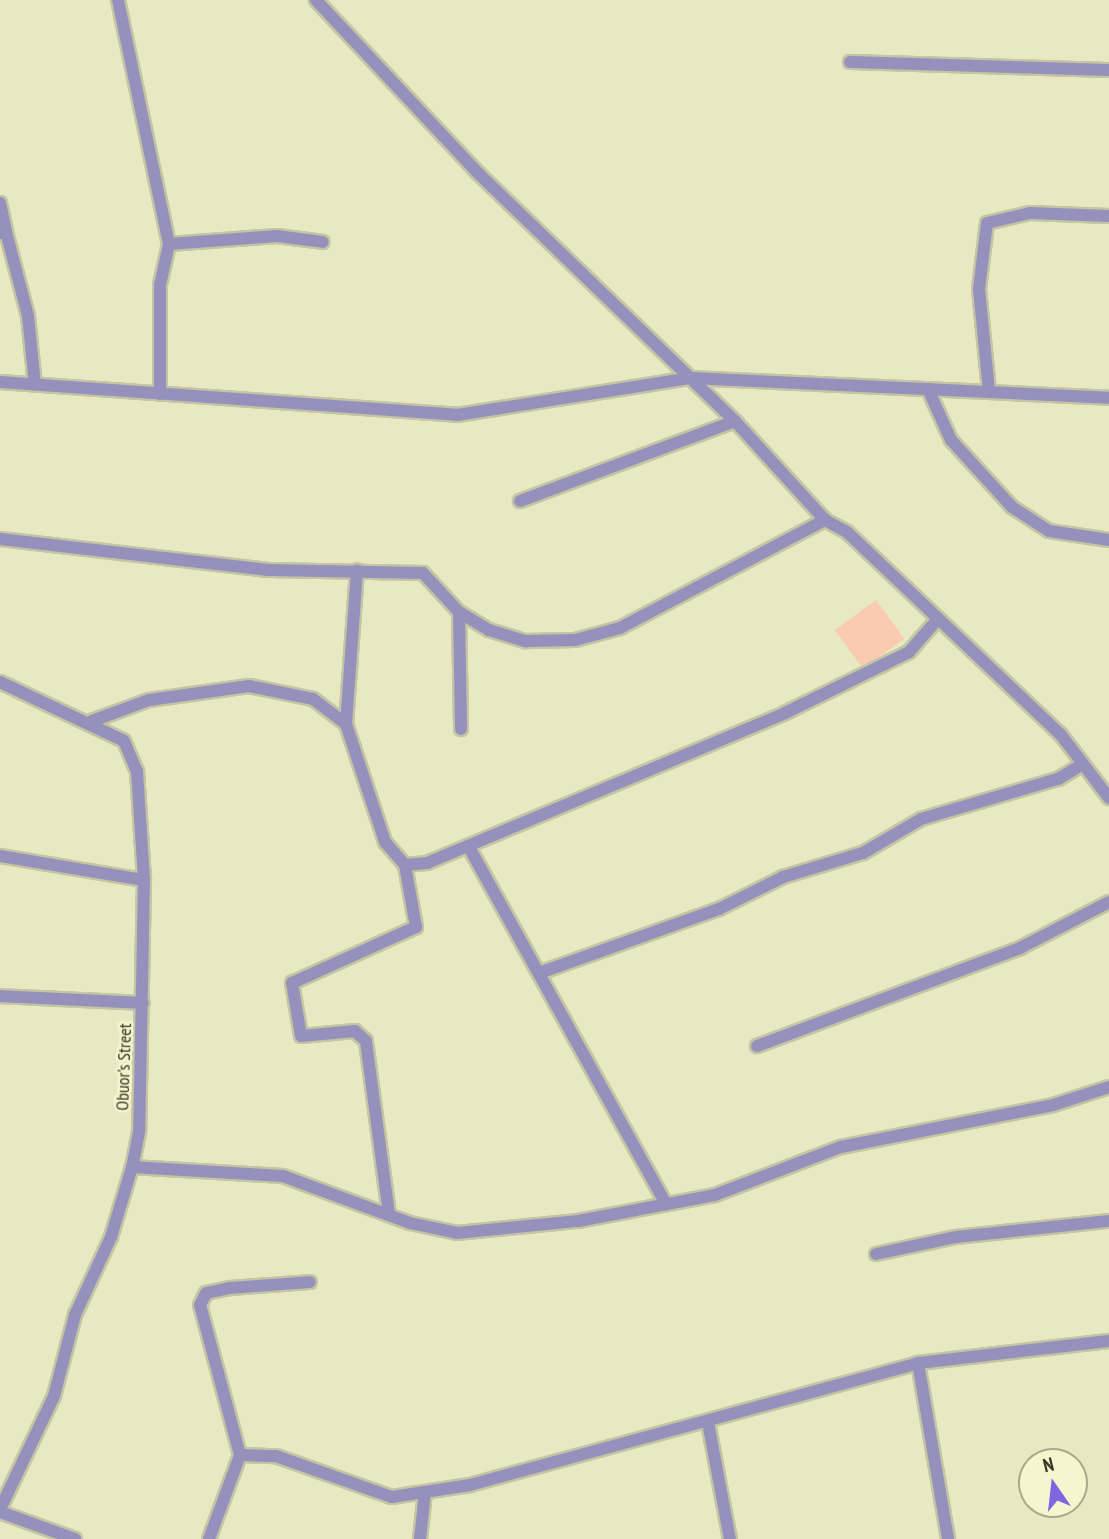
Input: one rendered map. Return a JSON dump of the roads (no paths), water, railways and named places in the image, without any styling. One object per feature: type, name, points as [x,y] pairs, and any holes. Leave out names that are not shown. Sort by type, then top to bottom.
[{"type":"street","points":[[118,0],[169,244],[160,285],[160,394]]},
{"type":"street","points":[[316,0],[618,314],[691,378],[734,421],[825,520],[847,531],[936,621],[981,654],[1083,764],[1109,797]]},
{"type":"street","points":[[850,62],[1109,70]]},
{"type":"street","points":[[0,203],[3,232],[28,316],[35,385]]},
{"type":"street","points":[[989,391],[979,289],[987,223],[1030,213],[1109,216]]},
{"type":"street","points":[[169,244],[277,236],[323,242]]},
{"type":"street","points":[[0,382],[457,415],[691,378],[1109,398]]},
{"type":"street","points":[[928,388],[951,440],[1012,507],[1049,531],[1109,540]]},
{"type":"street","points":[[520,501],[734,421]]},
{"type":"street","points":[[0,539],[268,570],[423,573],[459,612],[526,641],[575,640],[620,628],[825,520]]},
{"type":"street","points":[[357,570],[346,724],[377,826],[405,865],[416,927],[292,983],[300,1037],[355,1031],[366,1041],[390,1214]]},
{"type":"street","points":[[459,612],[461,729]]},
{"type":"street","points":[[405,865],[470,849],[854,680],[909,652],[936,621]]},
{"type":"street","name":"Obuor’s Street","points":[[0,682],[92,721],[124,741],[132,754],[144,880],[144,1003],[132,1167],[111,1237],[75,1315],[54,1396],[0,1510]]},
{"type":"street","points":[[92,721],[149,700],[249,686],[313,699],[346,724]]},
{"type":"street","points":[[542,972],[719,909],[783,877],[863,853],[920,819],[1058,779],[1083,764]]},
{"type":"street","points":[[470,849],[542,972],[666,1204]]},
{"type":"street","points":[[0,856],[144,880]]},
{"type":"street","points":[[758,1046],[1020,948],[1109,902]]},
{"type":"street","points":[[0,996],[144,1003]]},
{"type":"street","points":[[132,1167],[284,1177],[390,1214],[457,1233],[715,1195],[841,1147],[1053,1105],[1109,1087]]},
{"type":"street","points":[[876,1254],[956,1237],[1109,1221]]},
{"type":"street","points":[[209,1539],[240,1455],[200,1305],[206,1293],[229,1288],[310,1282]]},
{"type":"street","points":[[240,1455],[276,1456],[392,1497],[425,1492],[708,1422],[918,1363],[1109,1341]]},
{"type":"street","points":[[918,1363],[948,1539]]},
{"type":"street","points":[[708,1422],[730,1539]]},
{"type":"street","points":[[420,1539],[425,1492]]},
{"type":"street","points":[[0,1510],[75,1539]]}]
